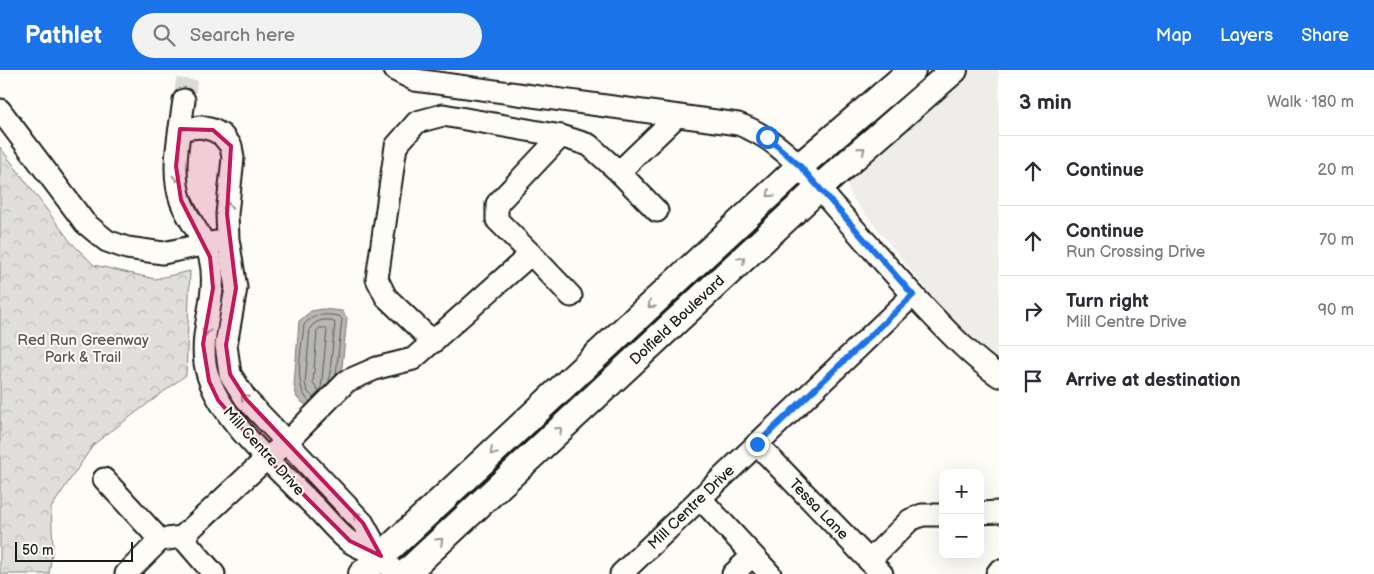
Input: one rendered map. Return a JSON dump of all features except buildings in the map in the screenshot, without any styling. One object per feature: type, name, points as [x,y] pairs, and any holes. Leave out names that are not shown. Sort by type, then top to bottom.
[{"type":"main road","name":"Dolfield Boulevard","points":[[380,568],[800,166],[912,70]]},
{"type":"main road","name":"Dolfield Boulevard","points":[[405,574],[819,188],[954,70]]},
{"type":"street","points":[[395,70],[415,80],[738,124],[755,130],[767,137],[800,166],[913,295],[953,337],[999,376]]},
{"type":"street","points":[[180,129],[184,100]]},
{"type":"street","points":[[0,110],[85,223],[107,241],[134,250],[163,253],[228,239]]},
{"type":"street","points":[[433,342],[386,298],[377,279],[396,146],[417,122],[443,115],[561,136],[589,145],[619,172],[657,211]]},
{"type":"street","points":[[619,172],[677,116]]},
{"type":"street","name":"Mill Centre Drive","points":[[201,127],[213,130],[222,135],[231,146],[233,158],[228,214],[228,239],[236,288],[226,345],[230,374],[238,389],[286,443],[363,523],[380,568],[350,541],[267,458],[229,416],[218,400],[209,381],[203,344],[213,288],[210,257],[190,220],[177,184],[180,129],[201,127]]},
{"type":"street","points":[[561,136],[497,204],[497,220],[571,296]]},
{"type":"street","points":[[126,574],[160,540],[182,537],[267,458],[286,443],[348,381],[377,368],[413,359],[530,254]]},
{"type":"street","name":"Mill Centre Drive","points":[[621,574],[913,295]]},
{"type":"street","name":"Tessa Lane","points":[[757,444],[875,567]]},
{"type":"street","points":[[104,479],[160,540]]},
{"type":"street","points":[[700,498],[770,574]]},
{"type":"street","points":[[984,513],[999,512]]},
{"type":"street","points":[[875,567],[910,520],[922,515],[939,515]]},
{"type":"street","points":[[182,537],[202,570]]},
{"type":"street","points":[[733,574],[752,556]]},
{"type":"highlighted area","points":[[180,129],[213,130],[231,146],[227,214],[236,288],[226,345],[230,374],[246,399],[363,523],[381,556],[350,541],[267,458],[218,400],[209,381],[203,344],[213,288],[210,257],[181,200],[176,166]]},
{"type":"shaded area","points":[[966,70],[999,70],[999,364],[958,328],[853,199],[848,187],[847,178]]},
{"type":"green space","name":"Red Run Greenway Park & Trail","points":[[0,147],[70,241],[94,265],[155,279],[190,271],[186,375],[94,444],[51,508],[53,547],[49,574],[0,574]]},
{"type":"water","points":[[323,309],[342,311],[347,318],[339,397],[313,411],[297,398],[294,385],[299,321],[311,311]]},
{"type":"tunnel","points":[[184,100],[188,70]]},
{"type":"route","points":[[757,444],[913,295],[800,166],[767,137]]}]
